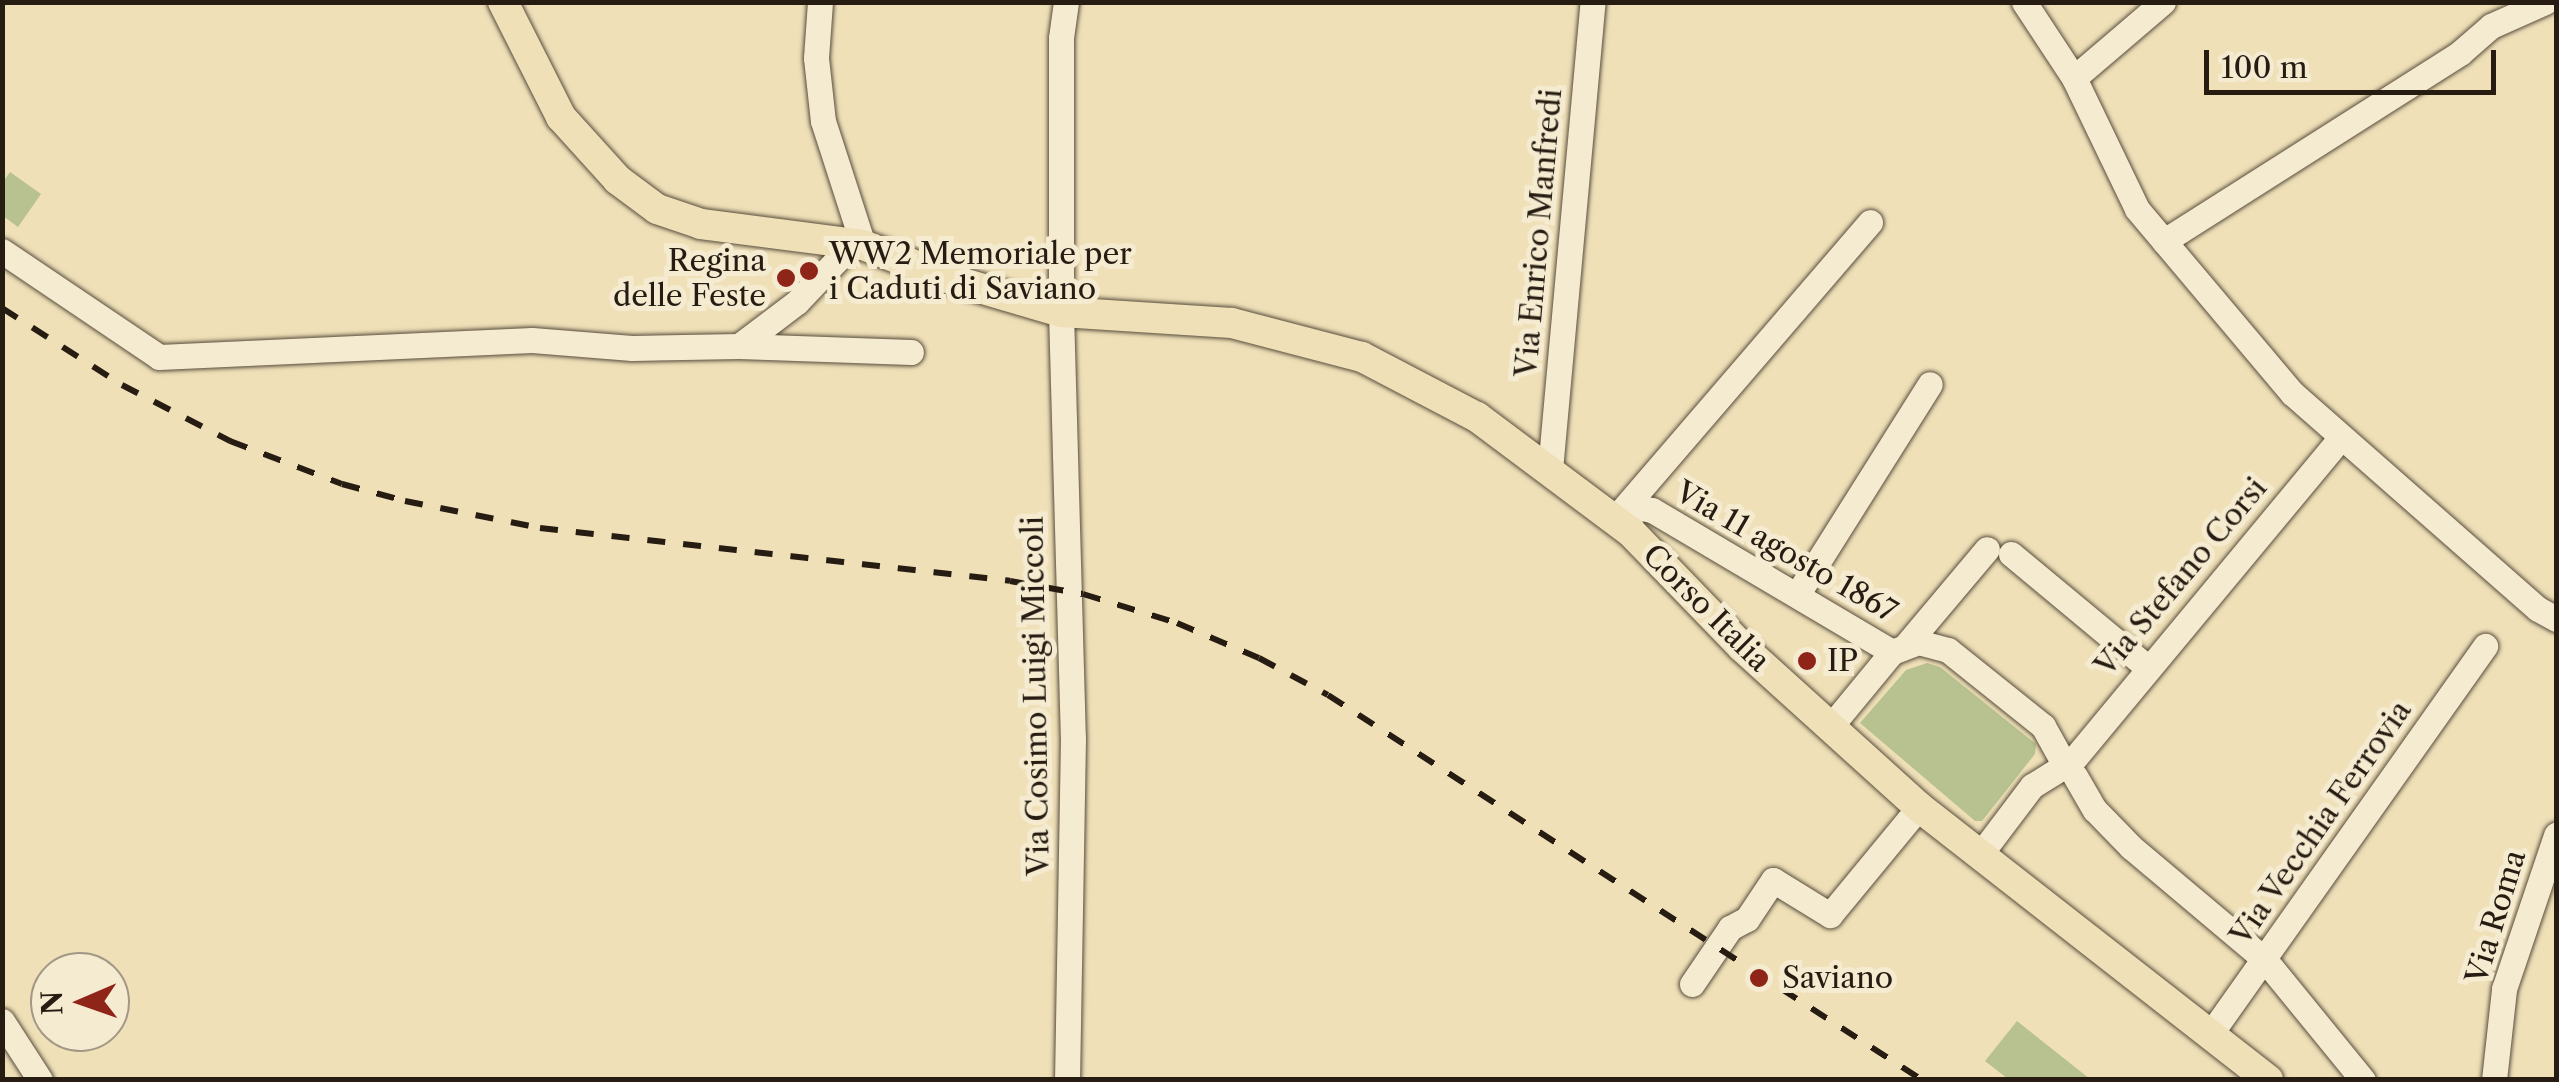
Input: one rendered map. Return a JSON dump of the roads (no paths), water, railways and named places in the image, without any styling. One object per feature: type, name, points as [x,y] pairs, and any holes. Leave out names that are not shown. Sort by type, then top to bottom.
[{"type":"main road","name":"Corso Italia","points":[[503,2],[561,117],[618,180],[656,208],[701,224],[858,244],[956,281],[1061,312],[1232,323],[1362,357],[1476,416],[1623,526],[1742,647],[1918,807],[2268,1080]]},
{"type":"street","points":[[739,346],[796,302],[858,244],[823,121],[816,58],[820,2]]},
{"type":"street","name":"Via Cosimo Luigi Miccoli","points":[[1066,2],[1062,38],[1061,312],[1073,738],[1067,1080]]},
{"type":"street","name":"Via Enrico Manfredi","points":[[1550,470],[1593,2]]},
{"type":"street","points":[[2024,2],[2074,78],[2136,209],[2292,393],[2538,609],[2556,619]]},
{"type":"street","points":[[2074,78],[2163,2]]},
{"type":"street","points":[[2164,242],[2460,52],[2492,26],[2545,2]]},
{"type":"street","points":[[1623,526],[1870,222]]},
{"type":"street","points":[[2,251],[160,357],[532,340],[632,348],[739,346],[911,352]]},
{"type":"street","points":[[1798,595],[1930,384]]},
{"type":"street","name":"Via Stefano Corsi","points":[[1979,856],[2032,786],[2045,774],[2067,766],[2340,438]]},
{"type":"street","name":"Via 11 agosto 1867","points":[[1623,526],[1636,508],[1652,510],[1798,595],[1900,648],[1937,645],[1958,657],[2043,726],[2095,810],[2131,846],[2265,960],[2363,1080]]},
{"type":"street","points":[[1831,726],[1900,648],[1999,551],[2147,667]]},
{"type":"street","name":"Via Vecchia Ferrovia","points":[[2210,1036],[2485,646]]},
{"type":"street","points":[[1692,984],[1730,928],[1747,919],[1773,880],[1830,915],[1918,807]]},
{"type":"street","name":"Via Roma","points":[[2494,1080],[2504,990],[2556,835]]},
{"type":"street","points":[[2,1021],[40,1080]]},
{"type":"railway","points":[[2,308],[122,385],[230,441],[342,484],[405,501],[540,528],[1010,581],[1083,594],[1177,623],[1259,658],[1328,695],[1922,1080]]},
{"type":"place","name":"WW2 Memoriale per i Caduti di Saviano","points":[[809,271]]},
{"type":"place","name":"Regina delle Feste","points":[[786,278]]},
{"type":"place","name":"IP","points":[[1807,661]]},
{"type":"place","name":"Saviano","points":[[1759,978]]}]
